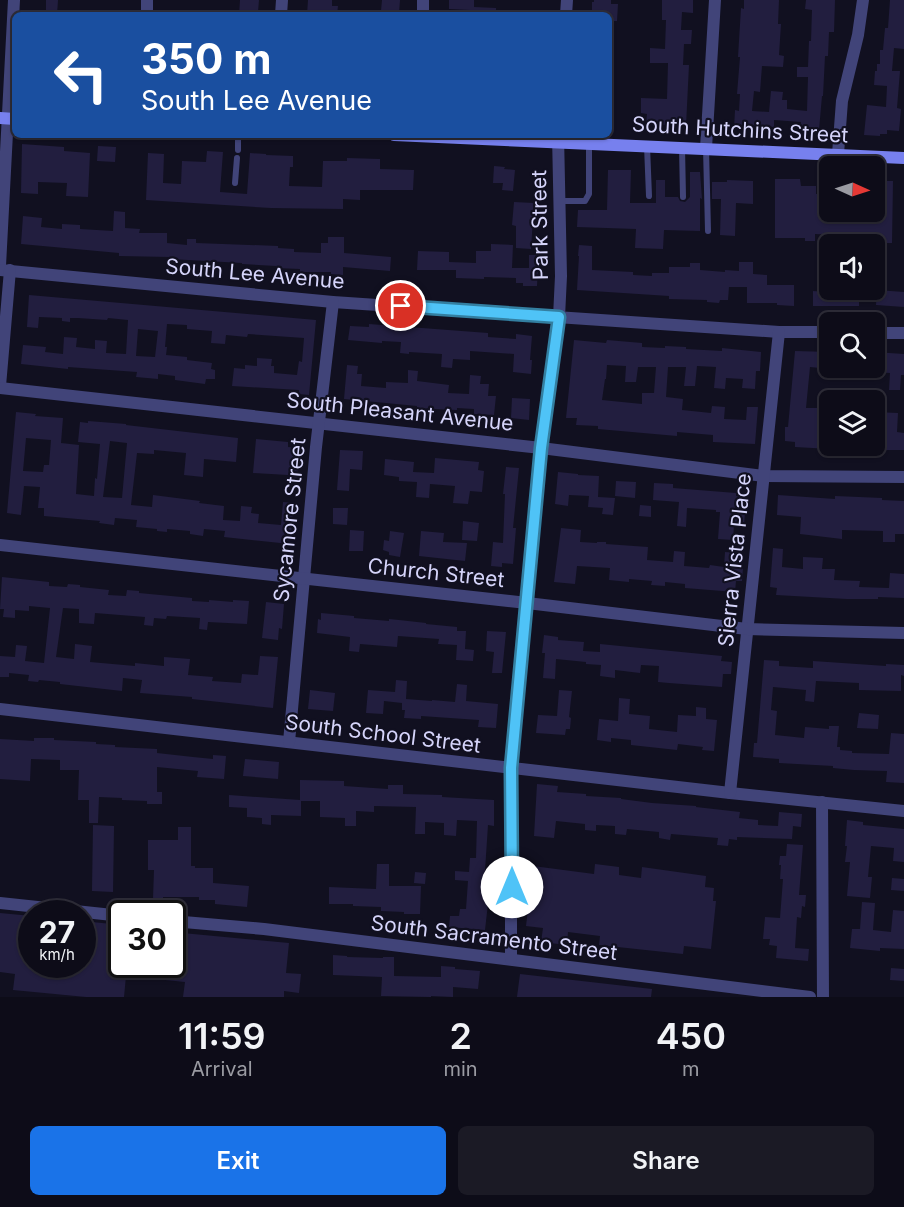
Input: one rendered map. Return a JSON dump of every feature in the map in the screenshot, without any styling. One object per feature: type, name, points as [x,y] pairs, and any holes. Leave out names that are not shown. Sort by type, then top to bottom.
[{"type":"main road","name":"South Hutchins Street","points":[[558,138],[589,143],[904,158]]},
{"type":"street","points":[[706,148],[715,0]]},
{"type":"street","points":[[838,154],[842,101],[858,35],[863,0]]},
{"type":"street","points":[[0,387],[7,118],[12,34]]},
{"type":"street","name":"Park Street","points":[[511,959],[511,768],[541,448],[559,317],[561,276],[558,138]]},
{"type":"street","name":"South Lee Avenue","points":[[3,269],[333,302],[779,332],[819,332]]},
{"type":"street","name":"Sycamore Street","points":[[289,742],[319,422],[333,302]]},
{"type":"street","name":"Sierra Vista Place","points":[[730,793],[779,332]]},
{"type":"street","points":[[885,333],[904,333]]},
{"type":"street","name":"South Pleasant Avenue","points":[[0,387],[319,422],[764,476],[904,477]]},
{"type":"street","name":"Church Street","points":[[0,545],[747,629],[904,633]]},
{"type":"street","name":"South School Street","points":[[0,709],[904,811]]},
{"type":"street","points":[[822,802],[823,997]]},
{"type":"street","points":[[0,903],[108,915]]},
{"type":"street","name":"South Sacramento Street","points":[[186,922],[264,929],[810,997]]},
{"type":"lane","points":[[237,150],[238,138]]},
{"type":"lane","points":[[559,201],[585,201],[589,194],[589,143]]},
{"type":"lane","points":[[647,145],[649,196]]},
{"type":"lane","points":[[682,147],[683,197]]},
{"type":"lane","points":[[706,148],[708,231]]},
{"type":"lane","points":[[235,183],[237,158]]},
{"type":"building","points":[[46,0],[58,0],[57,12],[46,12]]},
{"type":"building","points":[[240,0],[259,0],[258,12],[239,12]]},
{"type":"building","points":[[308,0],[332,0],[332,6],[338,6],[337,12],[307,12]]},
{"type":"building","points":[[382,0],[400,0],[399,12],[381,11]]},
{"type":"building","points":[[449,0],[474,0],[474,7],[496,8],[496,12],[470,12],[470,10],[449,9]]},
{"type":"building","points":[[594,0],[611,0],[611,4],[618,4],[617,21],[612,21],[612,12],[592,12],[592,2]]},
{"type":"building","points":[[662,0],[693,0],[693,13],[682,12],[681,30],[692,30],[691,44],[684,44],[683,65],[689,65],[686,126],[646,124],[647,114],[641,113],[641,98],[667,99],[668,63],[650,63],[650,48],[665,49],[666,20],[662,20]]},
{"type":"building","points":[[744,0],[779,0],[778,24],[781,24],[779,55],[784,56],[783,67],[762,66],[760,92],[754,91],[752,111],[769,112],[771,91],[783,92],[782,100],[787,100],[787,109],[807,111],[808,77],[797,77],[797,67],[808,67],[812,10],[805,9],[806,0],[835,0],[834,32],[829,32],[828,56],[825,56],[819,130],[800,129],[801,122],[774,120],[774,127],[746,125],[746,130],[734,129],[735,110],[739,111],[740,94],[737,94],[740,57],[738,57],[741,8],[744,9]]},
{"type":"building","points":[[890,0],[904,0],[904,49],[894,48],[892,71],[900,71],[897,108],[901,109],[899,131],[887,130],[887,134],[880,134],[880,136],[864,135],[867,105],[886,107],[887,86],[874,85],[877,64],[880,64],[880,50],[883,50],[885,28],[888,28]]},
{"type":"building","points":[[22,144],[64,147],[64,151],[90,153],[88,197],[66,196],[67,183],[38,182],[38,194],[21,193]]},
{"type":"building","points":[[98,146],[116,147],[115,162],[97,161]]},
{"type":"building","points":[[207,151],[223,152],[220,192],[247,194],[250,153],[293,156],[289,186],[322,187],[323,161],[347,161],[347,158],[380,159],[380,169],[414,170],[413,190],[360,190],[360,200],[343,199],[343,209],[271,208],[146,200],[148,153],[164,154],[163,183],[181,184],[182,161],[206,162]]},
{"type":"building","points":[[494,166],[515,170],[513,191],[502,190],[503,183],[493,183]]},
{"type":"building","points":[[608,170],[631,170],[630,203],[656,203],[656,180],[665,180],[665,197],[678,197],[680,201],[685,202],[690,197],[690,172],[700,172],[702,199],[700,198],[700,231],[664,230],[663,249],[635,248],[636,229],[577,227],[578,210],[607,210]]},
{"type":"building","points":[[775,179],[800,179],[801,186],[816,186],[816,194],[819,194],[819,222],[885,222],[885,181],[893,181],[892,243],[885,243],[885,234],[815,234],[815,241],[805,241],[805,238],[775,238]]},
{"type":"building","points":[[727,180],[753,181],[753,204],[736,203],[735,236],[720,235],[721,199],[712,199],[712,182],[727,182]]},
{"type":"building","points":[[514,202],[534,203],[531,249],[516,248],[516,226],[512,225]]},
{"type":"building","points":[[114,211],[125,212],[125,228],[140,229],[139,233],[167,233],[167,243],[187,245],[187,239],[196,239],[196,243],[278,246],[278,248],[294,249],[294,252],[321,253],[321,243],[328,243],[328,237],[344,237],[344,253],[391,257],[390,271],[343,267],[343,275],[331,274],[331,272],[300,272],[300,269],[276,268],[276,266],[170,259],[170,257],[119,256],[119,253],[21,244],[23,216],[42,218],[41,227],[62,229],[62,224],[80,225],[80,229],[113,231]]},
{"type":"building","points":[[491,244],[513,245],[512,268],[529,268],[529,255],[541,255],[537,286],[523,286],[523,283],[516,283],[516,278],[456,278],[456,270],[417,270],[418,251],[449,252],[449,262],[476,263],[476,251],[491,251]]},
{"type":"building","points":[[579,245],[592,246],[592,270],[633,272],[633,275],[652,276],[652,273],[669,273],[669,267],[690,267],[690,263],[700,263],[700,270],[739,271],[739,262],[753,262],[753,274],[767,275],[767,285],[794,285],[794,306],[777,305],[777,303],[747,303],[747,287],[729,287],[728,300],[720,300],[719,303],[707,302],[707,300],[669,299],[669,296],[577,290]]},
{"type":"building","points":[[813,291],[819,291],[819,300],[859,300],[859,306],[813,306]]},
{"type":"building","points":[[885,291],[904,292],[904,307],[876,305],[876,300],[885,300]]},
{"type":"building","points":[[29,295],[316,320],[309,395],[299,394],[299,390],[232,386],[234,368],[245,369],[245,365],[257,366],[257,358],[272,359],[271,366],[274,366],[274,373],[297,375],[299,361],[302,362],[304,338],[248,334],[247,337],[226,335],[225,344],[211,343],[212,331],[187,329],[187,325],[167,324],[166,355],[212,363],[211,369],[215,370],[215,379],[206,379],[205,384],[175,380],[175,376],[158,374],[158,379],[136,377],[137,372],[21,364],[23,345],[46,347],[45,352],[63,354],[64,337],[77,338],[76,347],[95,349],[95,340],[107,341],[106,353],[126,354],[128,320],[70,318],[70,322],[62,321],[62,318],[39,317],[38,328],[27,327]],"holes":[[[138,329],[158,331],[155,357],[136,356]]]},
{"type":"building","points":[[369,324],[488,333],[488,337],[516,339],[516,334],[532,336],[531,374],[513,372],[514,354],[470,351],[470,360],[453,359],[452,368],[441,367],[442,354],[400,353],[401,342],[348,340],[350,326],[369,327]]},
{"type":"building","points":[[574,340],[642,343],[642,347],[686,347],[686,349],[722,351],[722,348],[761,352],[760,371],[756,371],[755,389],[742,388],[743,379],[726,378],[725,389],[714,388],[716,367],[697,366],[695,386],[684,386],[686,367],[668,367],[666,397],[683,399],[682,410],[711,413],[712,406],[725,407],[724,419],[746,420],[747,407],[758,407],[755,444],[713,442],[713,435],[677,432],[677,436],[598,429],[598,426],[576,425],[577,418],[566,418]],"holes":[[[607,365],[626,366],[625,382],[636,382],[638,367],[656,367],[654,393],[642,393],[642,404],[602,400]]]},
{"type":"building","points":[[795,351],[819,352],[819,368],[810,367],[806,408],[818,408],[819,448],[795,447],[795,442],[785,441],[785,427],[788,427]]},
{"type":"building","points":[[885,353],[904,354],[904,375],[901,375],[900,390],[889,390],[890,373],[885,373]]},
{"type":"building","points":[[347,365],[358,366],[357,374],[362,374],[361,386],[386,388],[386,382],[408,383],[408,370],[418,371],[417,381],[449,385],[448,393],[469,394],[470,375],[481,376],[480,384],[489,384],[488,396],[496,396],[494,415],[474,414],[474,409],[417,408],[417,406],[344,399]]},
{"type":"building","points":[[512,398],[530,399],[529,420],[511,418]]},
{"type":"building","points":[[16,412],[63,418],[61,443],[79,445],[76,494],[94,496],[95,478],[97,479],[100,444],[78,442],[80,422],[88,423],[88,421],[238,438],[236,462],[204,459],[203,477],[184,475],[186,453],[154,450],[154,454],[137,453],[131,505],[152,507],[153,495],[200,501],[199,503],[224,506],[223,520],[240,521],[241,506],[252,507],[251,513],[259,514],[258,523],[281,525],[283,502],[294,503],[290,544],[224,537],[225,531],[204,529],[203,536],[190,534],[190,531],[167,529],[167,532],[157,531],[157,529],[136,527],[137,520],[115,518],[114,525],[99,523],[100,521],[44,516],[44,508],[38,508],[40,487],[24,486],[21,515],[7,513]],"holes":[[[26,438],[51,440],[49,465],[44,465],[43,472],[23,471]],[[110,441],[127,443],[122,498],[103,497]]]},
{"type":"building","points":[[885,412],[898,413],[897,432],[904,433],[904,450],[885,450]]},
{"type":"building","points":[[256,439],[288,442],[288,447],[300,448],[297,482],[287,481],[288,475],[253,473]]},
{"type":"building","points":[[340,450],[363,451],[362,470],[350,469],[349,491],[337,490]]},
{"type":"building","points":[[435,458],[479,462],[478,470],[484,471],[482,492],[470,491],[468,504],[453,503],[455,486],[430,484],[429,498],[416,497],[417,482],[399,481],[399,477],[384,475],[385,459],[414,462],[413,472],[434,473]]},
{"type":"building","points":[[506,467],[519,468],[513,528],[516,528],[513,564],[502,563],[502,567],[491,566],[493,542],[503,543],[505,494],[503,494]]},
{"type":"building","points":[[558,472],[599,476],[598,497],[615,498],[613,515],[602,514],[603,508],[588,507],[589,496],[569,495],[568,506],[555,504]]},
{"type":"building","points":[[616,481],[636,482],[635,498],[615,496]]},
{"type":"building","points":[[654,483],[673,484],[673,488],[736,493],[736,496],[746,497],[744,526],[734,525],[733,540],[718,539],[720,512],[687,508],[686,527],[677,526],[679,502],[653,500]]},
{"type":"building","points":[[778,495],[835,499],[835,496],[882,498],[882,500],[904,501],[904,534],[895,534],[895,542],[883,542],[883,531],[842,530],[842,539],[800,534],[801,517],[777,515]]},
{"type":"building","points":[[640,505],[651,506],[651,517],[639,516]]},
{"type":"building","points":[[333,508],[348,508],[347,525],[333,524]]},
{"type":"building","points":[[463,521],[479,523],[477,541],[462,540]]},
{"type":"building","points":[[561,528],[581,530],[580,542],[606,542],[606,544],[648,547],[647,560],[673,562],[674,551],[685,552],[684,566],[724,567],[725,552],[738,553],[737,568],[743,568],[742,581],[736,581],[735,592],[685,588],[685,584],[665,582],[665,586],[651,585],[652,581],[609,580],[610,568],[577,566],[575,584],[554,582]]},
{"type":"building","points":[[350,530],[364,531],[363,551],[349,551]]},
{"type":"building","points":[[390,531],[404,533],[400,557],[389,555],[389,552],[383,550],[384,540],[389,541]]},
{"type":"building","points":[[421,531],[444,533],[443,542],[467,543],[465,561],[419,556]]},
{"type":"building","points":[[773,548],[783,549],[782,567],[803,569],[803,557],[823,558],[822,569],[835,569],[834,580],[860,581],[859,587],[889,588],[890,573],[904,574],[904,598],[847,599],[776,595],[777,588],[770,587]]},
{"type":"building","points":[[2,577],[49,582],[49,586],[80,585],[80,587],[109,590],[108,595],[126,596],[127,590],[192,598],[192,601],[249,601],[247,624],[208,622],[207,630],[199,629],[200,618],[167,616],[166,619],[154,618],[153,626],[144,625],[145,617],[95,613],[94,624],[79,623],[79,609],[63,608],[56,657],[74,659],[75,644],[92,646],[90,662],[164,666],[164,657],[190,659],[188,675],[213,677],[212,681],[241,683],[242,674],[258,675],[260,656],[278,657],[273,708],[192,699],[192,697],[140,693],[142,680],[123,678],[122,691],[60,684],[60,682],[28,681],[29,675],[9,673],[9,677],[0,677],[0,656],[15,657],[16,645],[27,646],[25,661],[44,663],[50,608],[29,606],[29,611],[15,610],[15,618],[3,617],[4,609],[0,609]]},
{"type":"building","points":[[266,602],[284,604],[282,629],[279,628],[278,640],[262,638]]},
{"type":"building","points":[[321,613],[457,627],[457,631],[466,631],[465,649],[474,650],[473,661],[456,660],[457,645],[438,644],[439,639],[398,636],[397,647],[360,644],[359,652],[349,651],[350,637],[317,633]]},
{"type":"building","points":[[487,631],[506,632],[502,673],[492,673],[494,652],[486,651]]},
{"type":"building","points":[[544,635],[558,637],[558,640],[584,642],[583,651],[600,652],[600,644],[722,656],[721,661],[732,662],[731,674],[723,674],[722,687],[669,683],[658,682],[659,666],[641,665],[640,673],[615,670],[615,678],[600,676],[601,665],[556,659],[555,679],[543,678]]},
{"type":"building","points":[[764,660],[779,661],[779,666],[813,668],[813,661],[904,665],[904,676],[901,675],[901,691],[859,690],[859,683],[816,681],[814,702],[805,701],[806,690],[773,687],[771,710],[777,711],[775,735],[804,738],[805,727],[829,729],[829,726],[839,726],[837,747],[840,747],[840,750],[852,751],[852,753],[889,754],[891,733],[904,734],[904,783],[886,782],[887,771],[779,763],[779,759],[753,757],[754,743],[757,743]]},
{"type":"building","points":[[396,680],[407,681],[406,699],[432,701],[455,702],[457,684],[467,685],[466,701],[498,704],[496,728],[478,727],[479,720],[421,716],[421,719],[404,718],[405,710],[402,710],[402,703],[384,701],[383,714],[366,713],[368,690],[395,692]]},
{"type":"building","points":[[310,690],[335,693],[333,711],[308,709]]},
{"type":"building","points":[[559,690],[572,691],[570,729],[566,729],[565,735],[536,733],[538,715],[557,716]]},
{"type":"building","points":[[619,698],[630,699],[629,714],[650,716],[649,729],[677,732],[678,715],[696,716],[696,707],[706,708],[706,719],[717,720],[714,751],[702,750],[703,747],[678,744],[677,750],[631,745],[631,740],[611,738],[611,742],[597,740],[599,719],[618,721]]},
{"type":"building","points":[[859,713],[879,715],[878,729],[857,728]]},
{"type":"building","points":[[34,738],[157,749],[157,753],[213,759],[213,755],[226,756],[224,779],[197,777],[198,771],[157,767],[157,792],[162,792],[162,804],[99,797],[98,823],[89,823],[89,800],[78,800],[79,770],[60,770],[60,760],[31,759],[30,781],[0,779],[0,739],[34,741]]},
{"type":"building","points":[[245,759],[279,762],[278,779],[243,776]]},
{"type":"building","points":[[300,780],[344,781],[344,786],[388,789],[388,785],[403,785],[403,794],[494,800],[494,826],[488,825],[484,886],[490,886],[485,930],[449,927],[450,916],[459,916],[460,909],[466,909],[468,881],[455,880],[455,871],[469,872],[470,858],[476,858],[477,821],[457,820],[456,836],[444,835],[444,823],[425,822],[425,834],[415,834],[416,807],[374,806],[374,812],[356,811],[356,826],[345,826],[345,818],[320,817],[320,801],[301,801],[301,816],[271,815],[271,825],[262,824],[262,818],[247,817],[247,808],[229,807],[229,795],[300,800]]},
{"type":"building","points":[[537,784],[558,786],[557,792],[586,794],[586,796],[740,812],[739,818],[758,820],[758,825],[778,826],[779,812],[802,814],[801,827],[793,826],[792,839],[737,837],[737,840],[729,839],[728,846],[717,845],[718,838],[671,834],[670,840],[659,838],[659,832],[627,829],[626,835],[615,834],[615,826],[596,825],[596,831],[585,830],[585,824],[556,821],[554,838],[534,836]]},
{"type":"building","points":[[847,820],[863,822],[863,825],[904,829],[904,862],[893,861],[894,848],[871,846],[868,877],[872,877],[870,898],[847,896],[850,862],[845,862]]},
{"type":"building","points":[[93,825],[114,826],[113,892],[92,891]]},
{"type":"building","points":[[178,827],[191,827],[191,866],[213,868],[213,883],[249,886],[247,907],[215,904],[215,900],[199,900],[199,897],[153,899],[154,870],[148,870],[148,840],[178,840]]},
{"type":"building","points":[[787,844],[803,845],[799,895],[806,895],[801,918],[797,917],[795,948],[809,949],[808,961],[776,958],[777,946],[769,945],[770,939],[763,939],[765,917],[780,918],[783,879],[780,879],[781,865],[779,865],[780,856],[786,856]]},
{"type":"building","points":[[377,864],[389,864],[389,886],[421,886],[420,914],[381,911],[381,907],[329,904],[329,887],[376,889]]},
{"type":"building","points":[[595,864],[619,867],[619,875],[641,878],[642,867],[706,876],[705,887],[714,888],[713,901],[716,901],[711,949],[684,946],[683,954],[599,945],[600,936],[568,932],[567,945],[541,942],[543,928],[526,926],[533,866],[594,874]]},
{"type":"building","points":[[415,872],[426,873],[425,884],[414,883]]},
{"type":"building","points":[[892,878],[904,879],[904,891],[891,890]]},
{"type":"building","points":[[862,902],[875,903],[873,930],[891,932],[893,910],[904,911],[904,949],[880,948],[880,951],[850,948],[852,929],[860,929]]},
{"type":"building","points":[[0,913],[18,915],[18,978],[96,978],[96,922],[108,924],[108,978],[126,978],[124,997],[86,997],[13,990],[15,974],[0,972]]},
{"type":"building","points":[[186,933],[289,943],[286,973],[301,974],[299,993],[284,991],[284,997],[183,997],[185,982],[146,978],[186,978]]},
{"type":"building","points":[[333,955],[394,957],[394,976],[441,977],[441,966],[480,971],[478,989],[453,987],[453,997],[381,996],[382,977],[333,975]]},
{"type":"building","points":[[891,968],[904,969],[904,981],[890,980]]},
{"type":"building","points":[[520,974],[652,989],[651,997],[517,997]]},
{"type":"route","points":[[401,306],[559,317],[541,448],[511,768],[512,887]]}]
